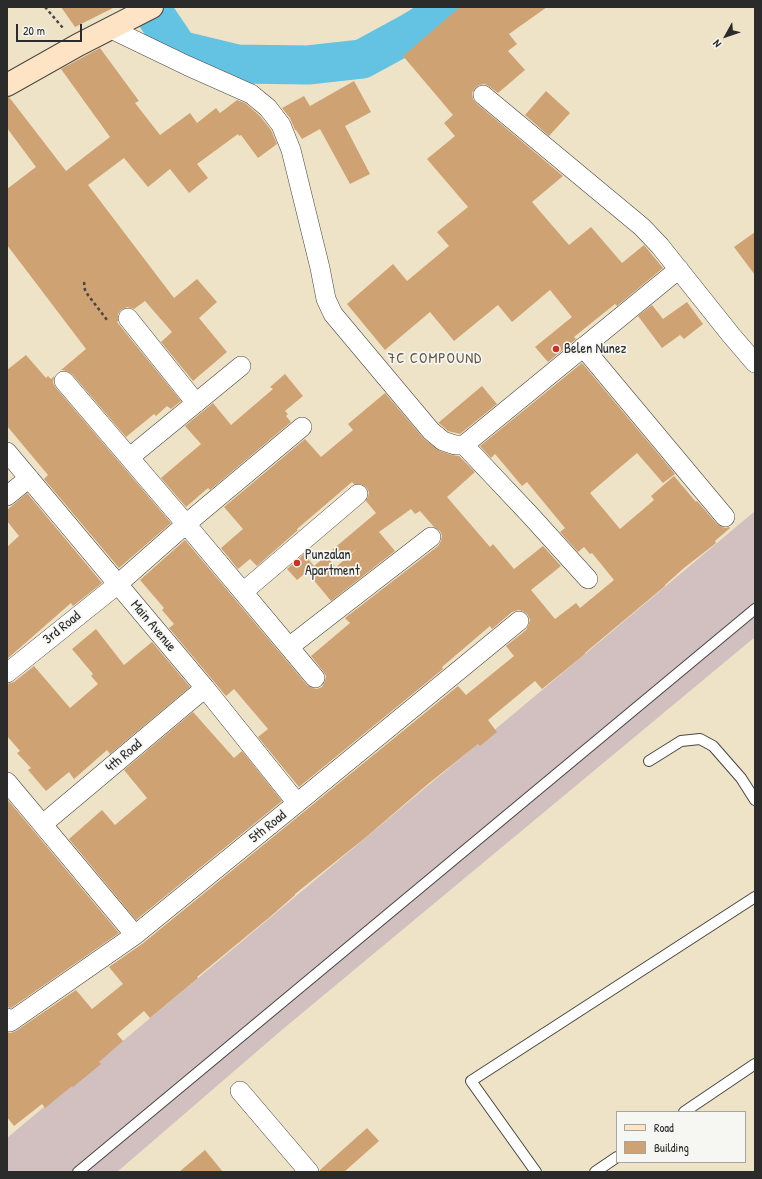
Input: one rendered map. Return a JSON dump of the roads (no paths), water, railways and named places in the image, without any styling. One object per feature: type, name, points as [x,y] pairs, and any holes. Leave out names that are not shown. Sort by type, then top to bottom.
[{"type":"main road","points":[[7,85],[117,24],[152,7]]},
{"type":"street","points":[[117,24],[188,66],[250,94],[268,108],[280,125],[291,150],[320,268],[326,299],[333,314],[442,441],[455,445],[464,445],[679,269]]},
{"type":"street","points":[[483,95],[642,227],[660,246],[755,363]]},
{"type":"street","points":[[128,318],[196,402]]},
{"type":"street","points":[[583,347],[725,517]]},
{"type":"street","points":[[130,457],[240,366]]},
{"type":"street","points":[[64,381],[130,457],[315,678]]},
{"type":"street","name":"3rd Road","points":[[7,673],[118,584],[186,524],[302,427]]},
{"type":"street","points":[[464,445],[588,579]]},
{"type":"street","name":"Main Avenue","points":[[7,452],[205,688],[297,803]]},
{"type":"street","points":[[7,496],[29,478]]},
{"type":"street","points":[[243,592],[358,494]]},
{"type":"street","points":[[289,647],[431,537]]},
{"type":"street","name":"5th Road","points":[[8,1020],[135,935],[519,621]]},
{"type":"street","name":"4th Road","points":[[43,824],[205,688]]},
{"type":"street","points":[[7,782],[135,935]]},
{"type":"street","points":[[240,1091],[309,1172]]},
{"type":"lane","points":[[78,1172],[755,609]]},
{"type":"lane","points":[[649,761],[681,741],[700,739],[713,746],[741,778],[755,800]]},
{"type":"lane","points":[[536,1172],[471,1081],[755,897]]},
{"type":"lane","points":[[685,1111],[755,1064]]},
{"type":"lane","points":[[595,1172],[616,1158]]},
{"type":"waterway","points":[[150,7],[179,50],[237,64],[308,65],[362,59],[453,7]]},
{"type":"place","name":"Belen Nunez","points":[[556,349]]},
{"type":"place","name":"Punzalan Apartment","points":[[297,563]]},
{"type":"district","name":"7C COMPOUND","points":[[435,359]]}]
